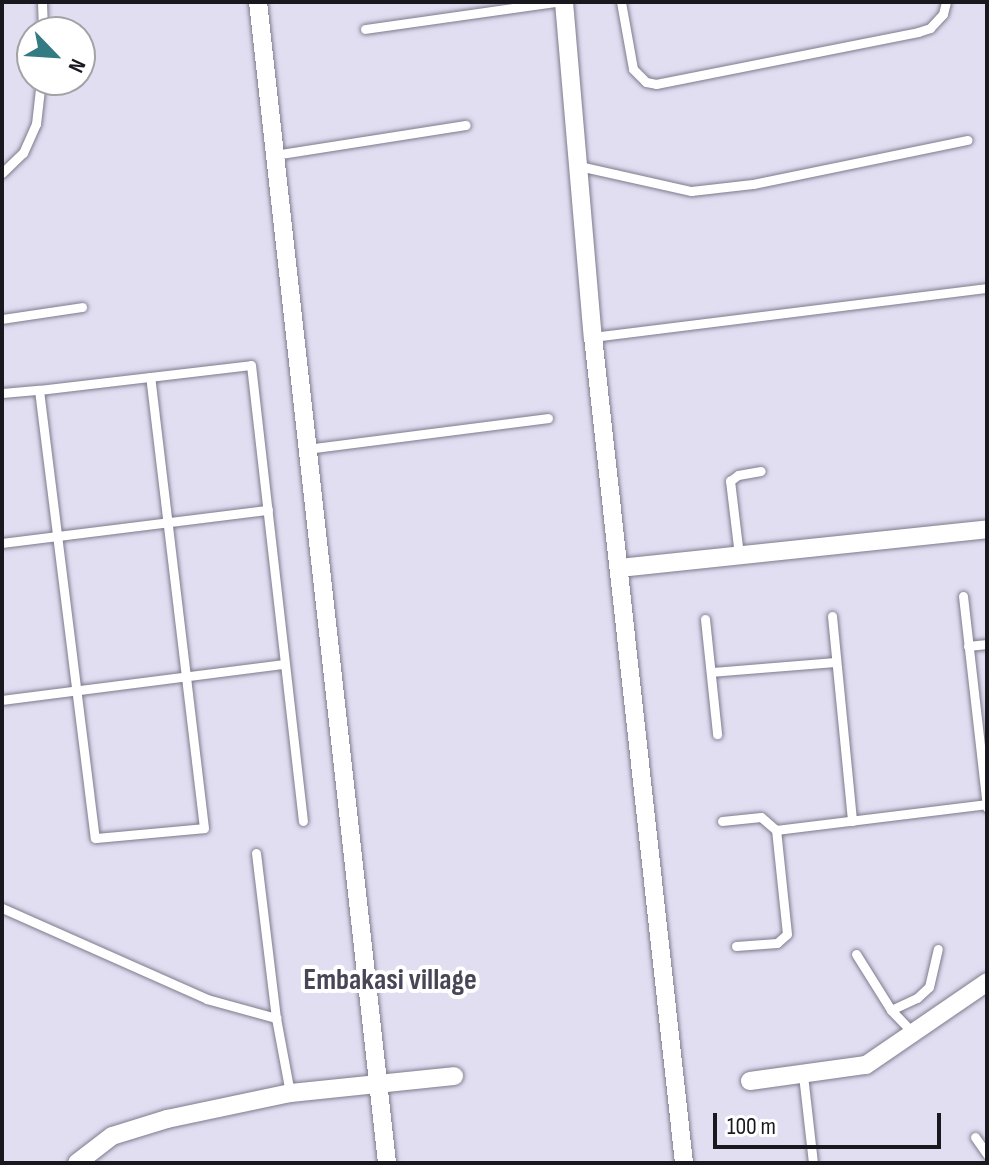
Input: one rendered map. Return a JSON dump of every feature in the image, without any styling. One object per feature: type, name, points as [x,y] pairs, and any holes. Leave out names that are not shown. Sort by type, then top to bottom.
[{"type":"street","points":[[258,2],[387,1163]]},
{"type":"street","points":[[564,2],[593,337],[684,1163]]},
{"type":"street","points":[[619,568],[987,529]]},
{"type":"street","points":[[750,1081],[866,1065],[987,982]]},
{"type":"street","points":[[77,1163],[112,1136],[142,1126],[290,1093],[454,1076]]},
{"type":"lane","points":[[365,29],[554,2]]},
{"type":"lane","points":[[621,2],[633,69],[646,82],[656,84],[918,32],[930,28],[943,14],[946,2]]},
{"type":"lane","points":[[2,173],[23,153],[36,124],[39,96]]},
{"type":"lane","points":[[274,155],[466,125]]},
{"type":"lane","points":[[579,166],[691,191],[753,184],[968,140]]},
{"type":"lane","points":[[593,337],[987,288]]},
{"type":"lane","points":[[2,319],[82,307]]},
{"type":"lane","points":[[2,393],[251,365],[303,821]]},
{"type":"lane","points":[[39,390],[95,838],[204,828],[150,377]]},
{"type":"lane","points":[[307,449],[548,418]]},
{"type":"lane","points":[[739,555],[730,481],[738,475],[761,471]]},
{"type":"lane","points":[[2,543],[168,525],[268,510]]},
{"type":"lane","points":[[776,830],[987,806],[983,733],[963,596]]},
{"type":"lane","points":[[832,616],[834,662],[852,821]]},
{"type":"lane","points":[[705,619],[717,734]]},
{"type":"lane","points":[[968,646],[987,644]]},
{"type":"lane","points":[[711,672],[834,662]]},
{"type":"lane","points":[[2,700],[284,664]]},
{"type":"lane","points":[[722,821],[761,817],[776,830],[787,934],[777,943],[736,946]]},
{"type":"lane","points":[[256,853],[276,1018],[290,1093]]},
{"type":"lane","points":[[2,908],[207,999],[276,1018]]},
{"type":"lane","points":[[891,1010],[917,998],[929,987],[938,949]]},
{"type":"lane","points":[[856,954],[891,1010],[913,1033]]},
{"type":"lane","points":[[803,1075],[813,1163]]},
{"type":"lane","points":[[975,1137],[987,1154]]},
{"type":"district","name":"Embakasi village","points":[[390,980]]}]
